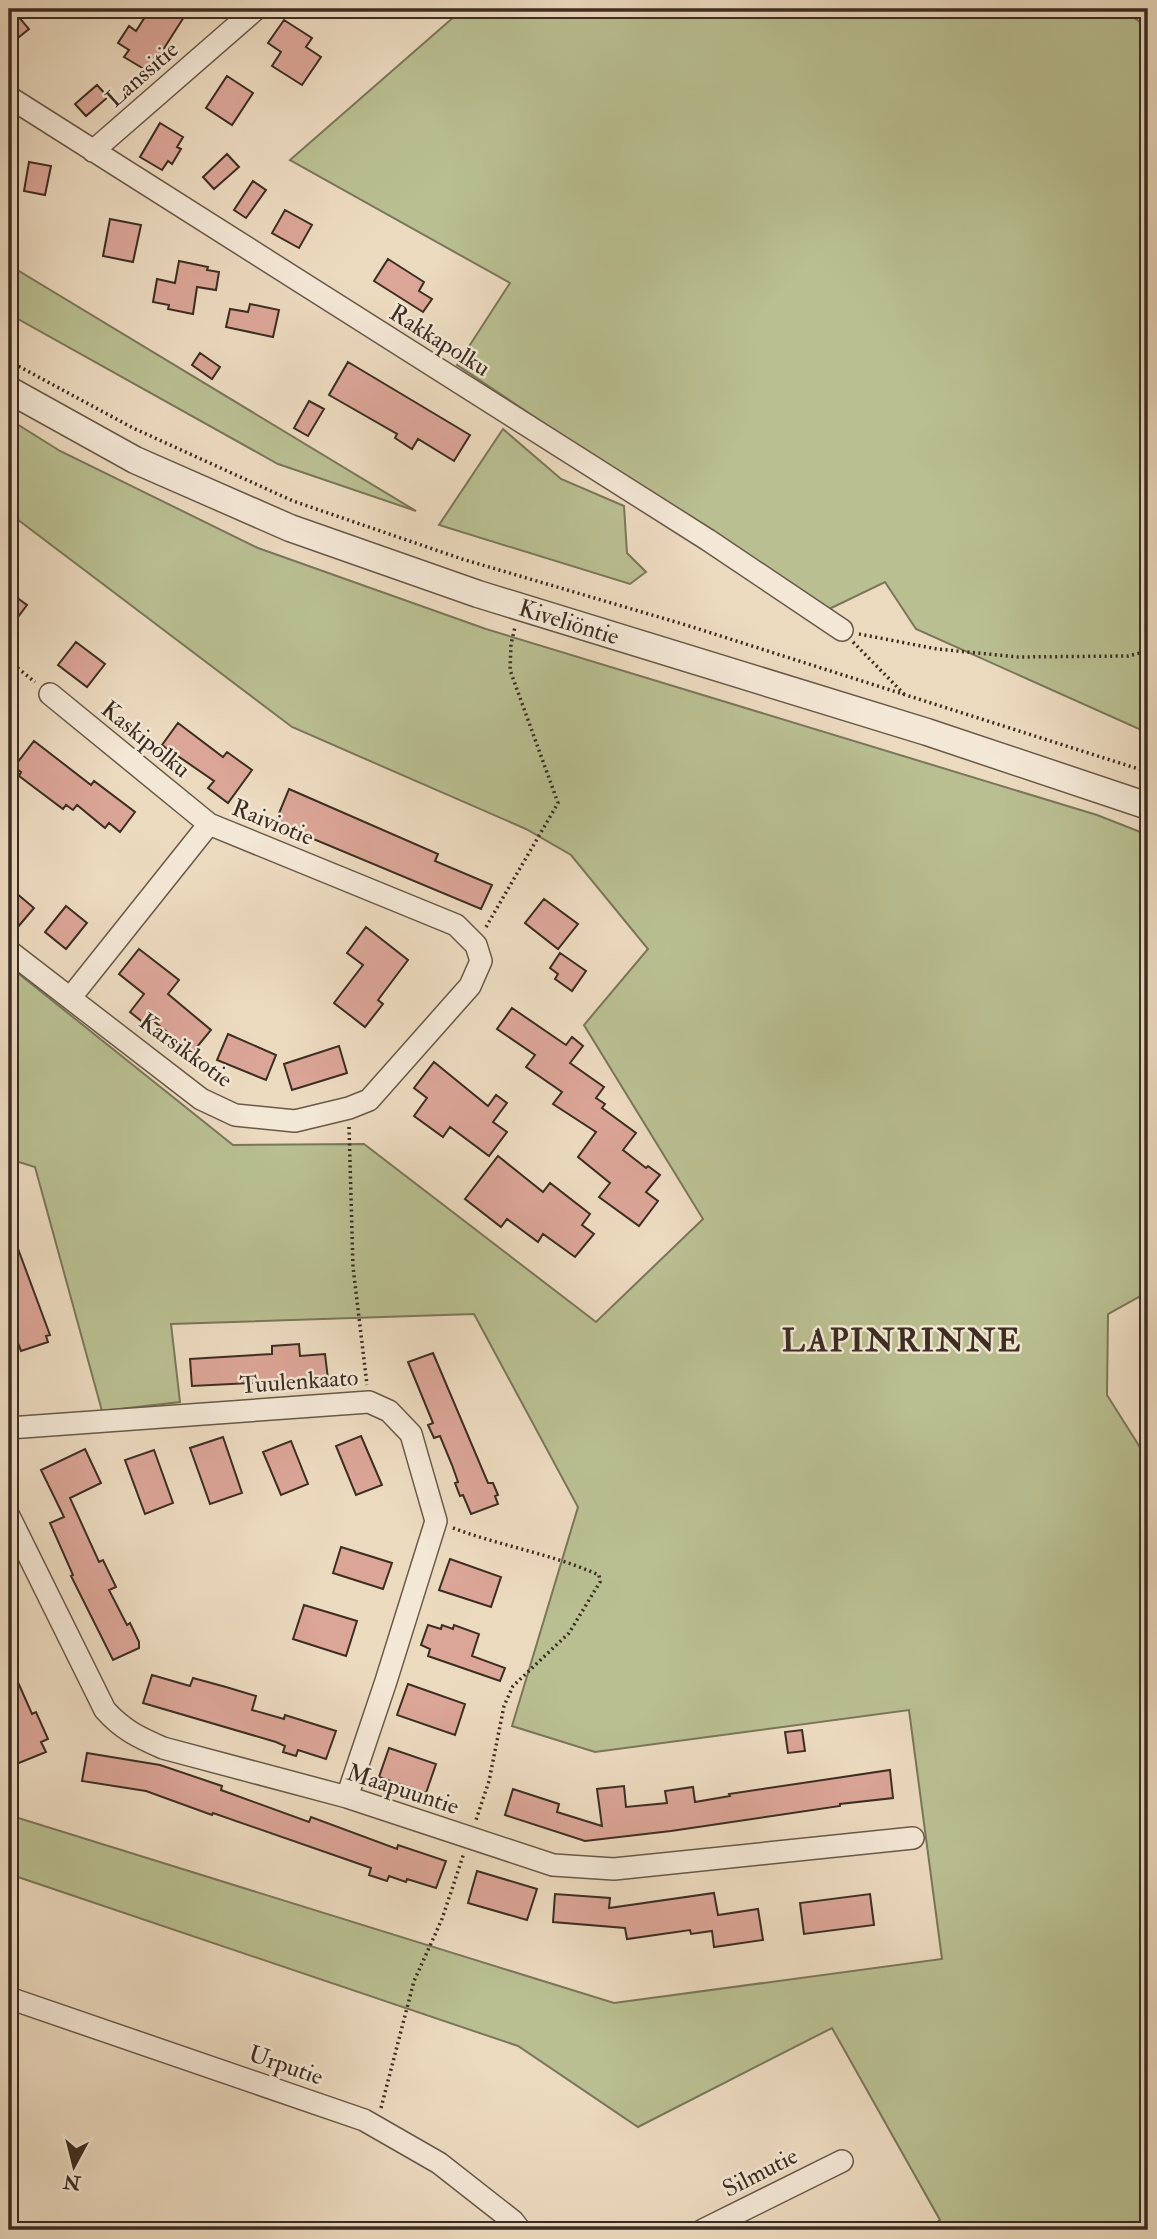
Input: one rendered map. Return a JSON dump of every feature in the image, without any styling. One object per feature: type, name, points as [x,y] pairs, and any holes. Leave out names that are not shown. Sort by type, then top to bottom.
[{"type":"street","name":"Lanssitie","points":[[93,151],[256,9]]},
{"type":"street","name":"Rakkapolku","points":[[9,97],[708,540],[842,630]]},
{"type":"street","name":"Kiveliöntie","points":[[9,390],[135,460],[290,528],[520,607],[927,732],[1148,806]]},
{"type":"street","name":"Kaskipolku","points":[[50,694],[209,824]]},
{"type":"street","name":"Raiviotie","points":[[71,997],[209,824],[457,925],[476,945]]},
{"type":"street","name":"Karsikkotie","points":[[9,951],[201,1099],[235,1115],[295,1121],[349,1108],[369,1100],[470,986],[481,961],[476,945]]},
{"type":"street","name":"Tuulenkaato","points":[[9,1429],[369,1402],[389,1411],[411,1434],[436,1521]]},
{"type":"street","name":"Maapuuntie","points":[[9,1517],[105,1710],[119,1726],[163,1748],[347,1797],[553,1865],[614,1869],[913,1838]]},
{"type":"street","points":[[347,1797],[436,1521]]},
{"type":"street","name":"Urputie","points":[[9,1998],[364,2120],[439,2163],[513,2221],[520,2230]]},
{"type":"street","name":"Silmutie","points":[[703,2230],[842,2161]]},
{"type":"path","points":[[9,361],[133,428],[293,502],[462,559],[686,625],[1148,772]]},
{"type":"path","points":[[476,945],[558,803],[510,670],[511,644],[528,578]]},
{"type":"path","points":[[842,630],[937,649],[1018,657],[1128,656],[1148,651]]},
{"type":"path","points":[[842,630],[906,695]]},
{"type":"path","points":[[9,661],[50,694]]},
{"type":"path","points":[[349,1108],[353,1267],[369,1402]]},
{"type":"path","points":[[377,2127],[414,1981],[442,1919],[489,1781],[504,1706],[513,1686],[569,1633],[600,1581],[599,1575],[579,1566],[482,1538],[436,1521]]},
{"type":"green space","points":[[463,9],[1122,9],[1148,28],[1148,733],[916,629],[885,582],[825,611],[457,365],[510,283],[290,160]]},
{"type":"green space","points":[[9,265],[416,511],[278,464],[9,314]]},
{"type":"green space","points":[[9,419],[60,451],[258,548],[486,629],[1097,815],[1148,835],[1148,1292],[1108,1314],[1107,1395],[1148,1460],[1148,2230],[925,2230],[940,2220],[832,2028],[638,2127],[518,2046],[9,1874],[9,1802],[15,1817],[614,2003],[942,1959],[909,1710],[595,1752],[512,1726],[578,1507],[474,1314],[171,1324],[180,1402],[102,1411],[35,1167],[9,1159],[9,966],[233,1145],[364,1144],[596,1322],[703,1219],[584,1025],[648,949],[571,855],[526,829],[292,727],[9,513]]},
{"type":"green space","points":[[503,429],[561,479],[624,506],[627,553],[646,572],[630,584],[439,525]]},
{"type":"building","points":[[9,9],[12,9],[29,29],[9,45]]},
{"type":"building","points":[[150,9],[189,9],[149,72],[124,57],[129,50],[118,43],[129,26],[136,31]]},
{"type":"building","points":[[284,20],[312,38],[306,47],[321,57],[302,85],[272,66],[281,52],[268,43]]},
{"type":"building","points":[[227,76],[253,93],[232,125],[206,108]]},
{"type":"building","points":[[97,85],[108,97],[86,116],[75,104]]},
{"type":"building","points":[[160,123],[183,137],[177,147],[181,149],[172,164],[168,161],[162,170],[140,157]]},
{"type":"building","points":[[227,154],[239,167],[214,189],[203,177]]},
{"type":"building","points":[[29,162],[51,166],[45,195],[24,191]]},
{"type":"building","points":[[253,181],[266,190],[246,218],[234,210]]},
{"type":"building","points":[[285,210],[312,225],[299,248],[272,233]]},
{"type":"building","points":[[110,219],[141,225],[133,262],[103,256]]},
{"type":"building","points":[[388,259],[424,282],[419,291],[432,299],[423,312],[374,281]]},
{"type":"building","points":[[179,261],[219,272],[216,290],[197,287],[193,314],[168,309],[169,305],[153,302],[157,279],[175,283]]},
{"type":"building","points":[[250,304],[279,310],[273,337],[226,327],[230,309],[248,312]]},
{"type":"building","points":[[200,353],[220,367],[212,379],[192,365]]},
{"type":"building","points":[[348,362],[470,435],[454,461],[418,439],[412,449],[395,438],[397,434],[329,395]]},
{"type":"building","points":[[309,401],[324,409],[308,436],[294,428]]},
{"type":"building","points":[[9,592],[27,605],[9,629]]},
{"type":"building","points":[[76,642],[105,664],[87,687],[58,665]]},
{"type":"building","points":[[178,723],[223,757],[227,752],[252,770],[228,803],[208,788],[214,781],[162,745]]},
{"type":"building","points":[[34,741],[91,785],[94,781],[135,812],[120,832],[109,823],[105,828],[77,805],[73,810],[66,805],[63,809],[19,776],[21,772],[14,767]]},
{"type":"building","points":[[289,789],[438,854],[435,861],[492,885],[481,909],[275,823]]},
{"type":"building","points":[[9,887],[34,908],[17,928],[9,921]]},
{"type":"building","points":[[544,899],[578,924],[558,949],[525,923]]},
{"type":"building","points":[[66,906],[87,923],[66,949],[45,932]]},
{"type":"building","points":[[366,927],[408,960],[378,1000],[383,1004],[365,1027],[334,1003],[363,965],[347,953]]},
{"type":"building","points":[[139,949],[179,980],[168,994],[211,1030],[192,1053],[150,1018],[145,1024],[130,1012],[144,994],[119,974]]},
{"type":"building","points":[[560,953],[586,971],[572,991],[555,979],[558,974],[550,968]]},
{"type":"building","points":[[512,1008],[566,1045],[572,1037],[583,1046],[570,1063],[604,1087],[596,1098],[605,1104],[602,1108],[636,1133],[623,1150],[660,1175],[646,1192],[658,1201],[639,1226],[599,1197],[610,1183],[578,1157],[596,1132],[553,1104],[562,1092],[526,1067],[535,1055],[497,1029]]},
{"type":"building","points":[[228,1034],[276,1055],[266,1080],[217,1060]]},
{"type":"building","points":[[339,1046],[347,1073],[292,1090],[284,1064]]},
{"type":"building","points":[[434,1062],[488,1106],[496,1095],[507,1103],[493,1122],[507,1132],[489,1156],[450,1127],[443,1137],[414,1116],[427,1098],[414,1088]]},
{"type":"building","points":[[498,1156],[543,1192],[550,1183],[590,1214],[582,1225],[594,1234],[575,1257],[543,1234],[538,1242],[507,1219],[501,1227],[465,1199]]},
{"type":"building","points":[[9,1230],[50,1335],[46,1336],[48,1342],[21,1351],[9,1318]]},
{"type":"building","points":[[299,1344],[300,1356],[325,1354],[328,1379],[192,1386],[190,1359],[272,1354],[272,1346]]},
{"type":"building","points":[[433,1353],[488,1483],[493,1483],[498,1495],[495,1496],[498,1504],[471,1514],[463,1495],[460,1496],[455,1483],[458,1482],[440,1436],[434,1438],[428,1425],[433,1423],[408,1362]]},
{"type":"building","points":[[361,1436],[382,1485],[356,1495],[336,1446]]},
{"type":"building","points":[[223,1437],[242,1493],[210,1504],[190,1448]]},
{"type":"building","points":[[291,1441],[308,1484],[281,1495],[263,1452]]},
{"type":"building","points":[[85,1449],[101,1483],[70,1498],[99,1562],[103,1560],[116,1587],[109,1590],[139,1642],[139,1648],[113,1660],[71,1576],[73,1575],[50,1523],[64,1517],[41,1470]]},
{"type":"building","points":[[154,1450],[173,1503],[145,1514],[125,1460]]},
{"type":"building","points":[[341,1547],[392,1563],[383,1589],[333,1573]]},
{"type":"building","points":[[450,1559],[501,1577],[491,1607],[439,1590]]},
{"type":"building","points":[[304,1605],[357,1621],[346,1656],[293,1639]]},
{"type":"building","points":[[428,1625],[441,1629],[442,1625],[453,1629],[454,1625],[479,1634],[472,1656],[505,1668],[500,1681],[428,1656],[430,1649],[421,1645]]},
{"type":"building","points":[[9,1662],[32,1714],[36,1712],[48,1739],[41,1742],[46,1752],[9,1767]]},
{"type":"building","points":[[152,1675],[190,1686],[193,1678],[256,1696],[252,1710],[284,1719],[285,1715],[336,1731],[326,1759],[298,1750],[296,1756],[283,1752],[285,1746],[276,1742],[143,1703]]},
{"type":"building","points":[[408,1684],[465,1704],[455,1735],[397,1715]]},
{"type":"building","points":[[802,1730],[805,1751],[788,1753],[785,1732]]},
{"type":"building","points":[[389,1748],[436,1764],[426,1793],[379,1777]]},
{"type":"building","points":[[87,1753],[160,1765],[222,1786],[221,1790],[309,1822],[311,1817],[397,1849],[398,1845],[446,1861],[436,1888],[389,1876],[387,1881],[369,1875],[371,1868],[146,1791],[82,1781]]},
{"type":"building","points":[[890,1770],[893,1798],[671,1831],[585,1841],[505,1815],[513,1789],[559,1804],[557,1812],[602,1826],[597,1789],[624,1786],[626,1807],[667,1803],[665,1791],[693,1787],[695,1802],[730,1796],[729,1794]]},
{"type":"building","points":[[477,1871],[537,1889],[527,1920],[468,1903]]},
{"type":"building","points":[[714,1893],[718,1915],[758,1909],[763,1940],[714,1947],[712,1931],[691,1934],[690,1930],[627,1939],[625,1928],[553,1922],[555,1894],[610,1898],[609,1908]]},
{"type":"building","points":[[870,1894],[874,1925],[804,1934],[800,1903]]},
{"type":"district","name":"LAPINRINNE","points":[[902,1340]]}]
